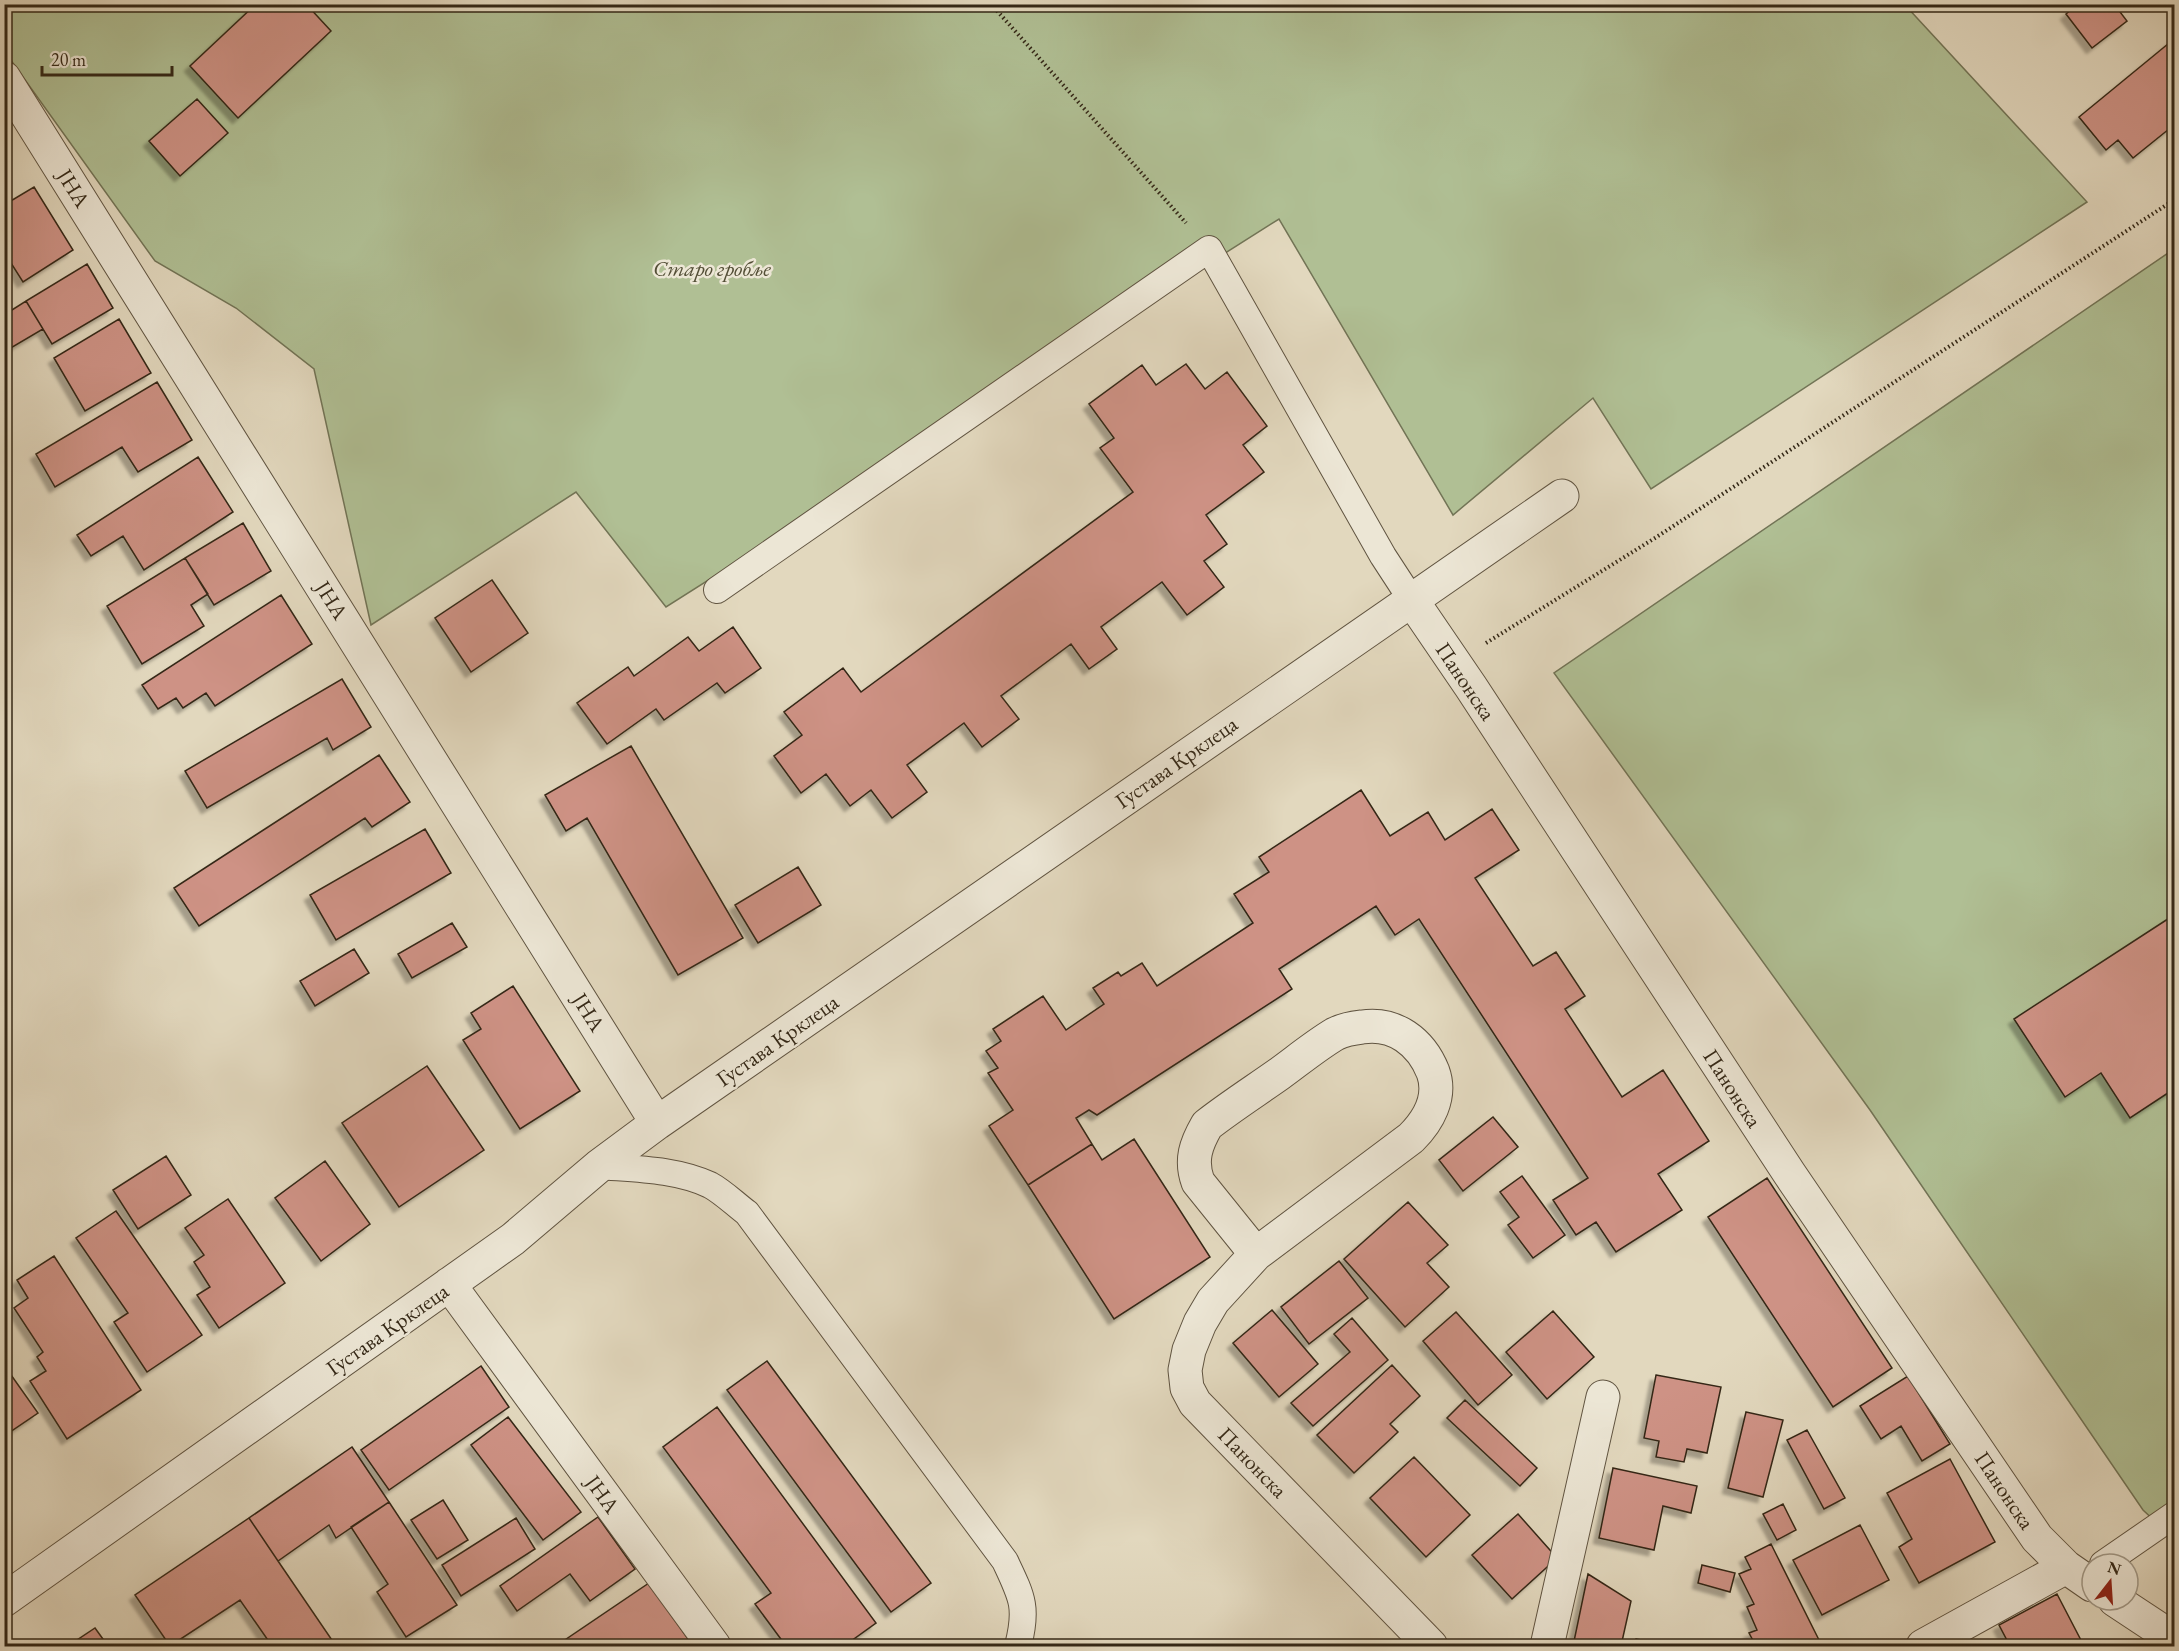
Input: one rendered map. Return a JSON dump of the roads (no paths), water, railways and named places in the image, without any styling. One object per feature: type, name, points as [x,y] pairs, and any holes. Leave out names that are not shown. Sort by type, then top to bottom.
[{"type":"street","name":"ЈНА","points":[[4,78],[657,1123]]},
{"type":"street","name":"Густава Крклеца","points":[[4,1600],[513,1239],[599,1166],[657,1123],[1562,496]]},
{"type":"street","name":"Панонска","points":[[1411,599],[1789,1173],[2037,1538],[2080,1568]]},
{"type":"street","name":"Панонска","points":[[1256,1254],[1198,1182],[1194,1169],[1194,1154],[1207,1125],[1337,1033],[1368,1026],[1384,1026],[1410,1039],[1425,1057],[1434,1075],[1436,1087],[1434,1102],[1423,1126],[1411,1138],[1256,1254],[1213,1301],[1200,1323],[1189,1350],[1185,1370],[1187,1388],[1195,1403],[1431,1647]]},
{"type":"street","name":"ЈНА","points":[[450,1284],[714,1647]]},
{"type":"street","points":[[1547,1647],[1604,1397]]},
{"type":"street","points":[[1923,1647],[2080,1576]]},
{"type":"street","points":[[2133,1612],[2175,1639]]},
{"type":"lane","points":[[717,590],[1209,249],[1383,556],[1411,599]]},
{"type":"lane","points":[[599,1166],[690,1178],[711,1186],[747,1214],[1005,1562],[1018,1587],[1024,1609],[1024,1623],[1018,1647]]},
{"type":"lane","points":[[2119,1552],[2175,1515]]},
{"type":"park label","name":"Старо гробље","points":[[712,268]]}]
